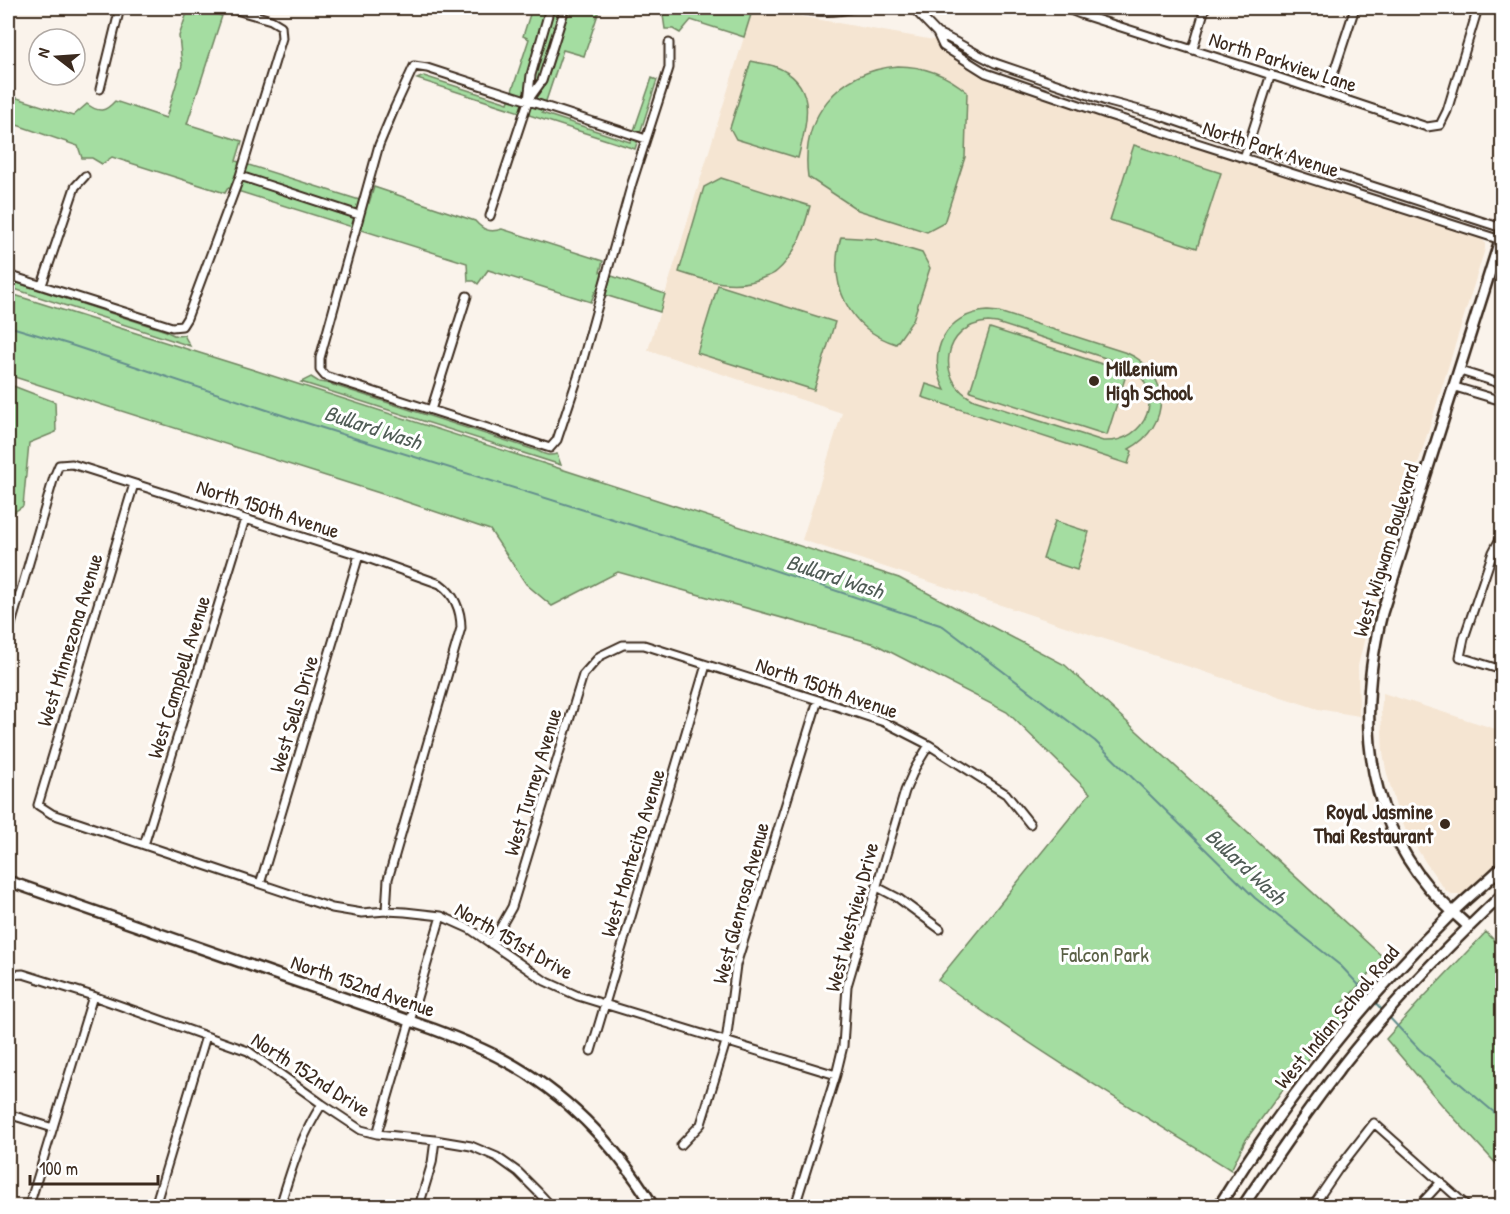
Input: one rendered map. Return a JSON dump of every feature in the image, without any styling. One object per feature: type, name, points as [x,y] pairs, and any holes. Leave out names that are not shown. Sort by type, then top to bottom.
[{"type":"street","points":[[100,89],[120,8]]},
{"type":"street","points":[[8,275],[172,327],[182,326],[240,176],[282,38],[281,26],[271,20],[229,8]]},
{"type":"street","points":[[490,216],[528,101],[531,75],[550,8]]},
{"type":"street","points":[[528,101],[542,81],[565,8]]},
{"type":"street","points":[[795,8],[827,12],[854,8]]},
{"type":"street","name":"North Park Avenue","points":[[913,8],[937,33],[943,46],[986,73],[1244,159],[1502,237]]},
{"type":"street","name":"North Parkview Lane","points":[[1065,8],[1081,11],[1427,127],[1440,125],[1447,111],[1478,8]]},
{"type":"street","points":[[1193,50],[1205,8]]},
{"type":"street","points":[[1327,93],[1355,8]]},
{"type":"street","name":"North Park Avenue","points":[[937,33],[995,63],[1109,102],[1158,115],[1503,228]]},
{"type":"street","points":[[646,139],[427,68],[414,66],[379,145],[320,358],[320,370],[324,376],[550,448],[557,440],[578,377],[646,139],[669,68],[669,43]]},
{"type":"street","points":[[1244,159],[1271,74]]},
{"type":"street","points":[[1032,89],[1037,77]]},
{"type":"street","points":[[42,285],[75,187],[85,176]]},
{"type":"street","points":[[240,176],[359,215]]},
{"type":"street","name":"West Wigwam Boulevard","points":[[1469,927],[1429,889],[1408,860],[1389,824],[1376,783],[1369,744],[1368,711],[1371,671],[1382,613],[1502,237]]},
{"type":"street","points":[[431,410],[467,296]]},
{"type":"street","points":[[1460,371],[1503,384]]},
{"type":"street","points":[[1455,387],[1503,401]]},
{"type":"street","name":"North 150th Avenue","points":[[9,622],[58,465],[72,464],[359,555],[440,584],[448,590],[458,604],[461,616],[459,634],[388,879],[386,911]]},
{"type":"street","name":"West Minnezona Avenue","points":[[38,805],[134,484]]},
{"type":"street","name":"West Campbell Avenue","points":[[144,845],[245,519]]},
{"type":"street","points":[[1503,535],[1493,552],[1464,638],[1460,657],[1503,670]]},
{"type":"street","name":"West Sells Drive","points":[[260,884],[359,555]]},
{"type":"street","points":[[8,635],[9,622]]},
{"type":"street","name":"North 150th Avenue","points":[[623,645],[644,645],[884,722],[929,745],[1006,794],[1030,824]]},
{"type":"street","name":"West Turney Avenue","points":[[491,944],[512,907],[583,675],[600,656],[623,645]]},
{"type":"street","name":"West Montecito Avenue","points":[[591,1051],[706,665]]},
{"type":"street","name":"West Glenrosa Avenue","points":[[681,1145],[701,1124],[726,1042],[736,965],[818,700]]},
{"type":"street","name":"West Westview Drive","points":[[795,1206],[843,1046],[847,986],[910,778],[929,745]]},
{"type":"street","name":"North 151st Drive","points":[[38,805],[52,814],[332,908],[362,913],[386,911],[441,916],[470,929],[545,981],[578,996],[836,1075]]},
{"type":"street","name":"West Indian School Road","points":[[1219,1206],[1288,1105],[1359,1016],[1453,912],[1503,867]]},
{"type":"street","name":"North 152nd Avenue","points":[[8,881],[411,1022],[489,1052],[518,1068],[571,1107],[602,1137],[638,1182],[653,1206]]},
{"type":"street","points":[[877,887],[898,897],[940,929]]},
{"type":"street","name":"West Indian School Road","points":[[1243,1206],[1291,1134],[1367,1036],[1469,927],[1503,896]]},
{"type":"street","points":[[377,1134],[441,916]]},
{"type":"street","name":"North 152nd Drive","points":[[8,975],[23,974],[93,996],[248,1051],[361,1130],[471,1146],[497,1157],[518,1172],[551,1206]]},
{"type":"street","points":[[29,1206],[93,996]]},
{"type":"street","points":[[155,1206],[206,1036]]},
{"type":"street","points":[[280,1206],[296,1156],[310,1123],[322,1104]]},
{"type":"street","points":[[8,1114],[53,1128]]},
{"type":"street","points":[[1313,1206],[1374,1123],[1467,1206]]},
{"type":"street","points":[[419,1206],[432,1163],[435,1140]]},
{"type":"street","points":[[1419,1206],[1441,1182]]},
{"type":"shaded area","name":"Millenium High School","points":[[753,8],[934,40],[967,65],[1051,99],[1482,239],[1485,249],[1368,624],[1358,666],[1359,716],[1318,709],[802,540],[842,413],[648,350]]},
{"type":"shaded area","points":[[1383,693],[1502,731],[1502,858],[1463,895],[1446,891],[1406,831],[1396,807],[1383,752],[1381,711]]},
{"type":"green space","points":[[180,8],[219,8],[217,14],[222,16],[187,124],[242,141],[236,161],[369,203],[374,187],[475,221],[487,230],[502,229],[603,261],[600,272],[665,294],[660,312],[595,292],[591,302],[488,270],[478,284],[468,281],[467,263],[228,188],[225,193],[112,157],[102,164],[92,158],[82,158],[78,146],[8,122],[8,95],[73,116],[87,104],[102,110],[115,101],[166,118],[182,65],[179,36],[188,10]]},
{"type":"green space","points":[[532,8],[600,8],[584,56],[563,50],[542,113],[630,142],[652,78],[657,80],[635,149],[417,79],[424,76],[508,103],[529,39],[523,36]]},
{"type":"green space","points":[[662,8],[753,8],[744,37],[691,20],[680,33],[673,29],[665,29]]},
{"type":"green space","points":[[751,61],[774,66],[788,73],[798,82],[804,93],[806,118],[798,158],[736,139],[730,128]]},
{"type":"green space","points":[[898,66],[934,72],[951,80],[967,92],[965,157],[944,223],[927,232],[858,210],[808,177],[807,155],[810,135],[817,117],[828,101],[841,87],[858,77]]},
{"type":"green space","points":[[1134,145],[1221,173],[1197,248],[1110,220]]},
{"type":"green space","points":[[721,178],[810,206],[794,249],[784,265],[773,274],[754,281],[733,284],[711,281],[679,272],[704,187]]},
{"type":"green space","points":[[841,237],[876,239],[922,253],[930,268],[913,320],[896,344],[866,328],[854,316],[846,302],[840,288],[837,271],[837,254]]},
{"type":"green space","points":[[8,280],[175,335],[184,335],[190,346],[8,287]]},
{"type":"green space","points":[[718,285],[835,322],[814,390],[697,353]]},
{"type":"green space","name":"Falcon Park","points":[[8,293],[899,578],[1065,665],[1384,958],[1341,1005],[1350,1012],[1281,1092],[1245,1141],[1231,1170],[1047,1054],[938,980],[1090,793],[1007,712],[875,644],[618,572],[552,606],[526,584],[490,530],[8,375]]},
{"type":"green space","points":[[999,312],[1127,353],[1142,362],[1152,373],[1161,400],[1159,414],[1153,427],[1143,439],[1129,449],[1132,451],[1128,464],[922,397],[926,384],[945,390],[939,376],[937,362],[943,337],[961,319],[973,313]],"holes":[[[997,323],[1130,366],[1141,377],[1147,389],[1149,402],[1147,414],[1141,425],[1131,434],[1119,439],[1103,441],[974,400],[961,391],[953,380],[949,367],[949,355],[953,343],[961,333],[973,325]]]},
{"type":"green space","points":[[990,328],[1127,372],[1107,435],[970,391]]},
{"type":"green space","points":[[311,377],[319,382],[545,454],[557,454],[561,465],[301,382]]},
{"type":"green space","points":[[8,384],[55,402],[56,432],[29,443],[23,506],[8,516]]},
{"type":"green space","points":[[1055,521],[1089,532],[1077,570],[1043,559]]},
{"type":"green space","points":[[1486,932],[1502,948],[1502,1170],[1442,1105],[1386,1039]]},
{"type":"waterway","name":"Bullard Wash","points":[[8,326],[943,626],[1095,741],[1255,898],[1341,966],[1369,996]]},
{"type":"waterway","name":"Bullard Wash","points":[[1373,1000],[1384,1012]]},
{"type":"waterway","name":"Bullard Wash","points":[[1388,1016],[1419,1049],[1502,1119]]},
{"type":"place","name":"Millenium High School","points":[[1094,381]]},
{"type":"place","name":"Royal Jasmine Thai Restaurant","points":[[1445,824]]}]
